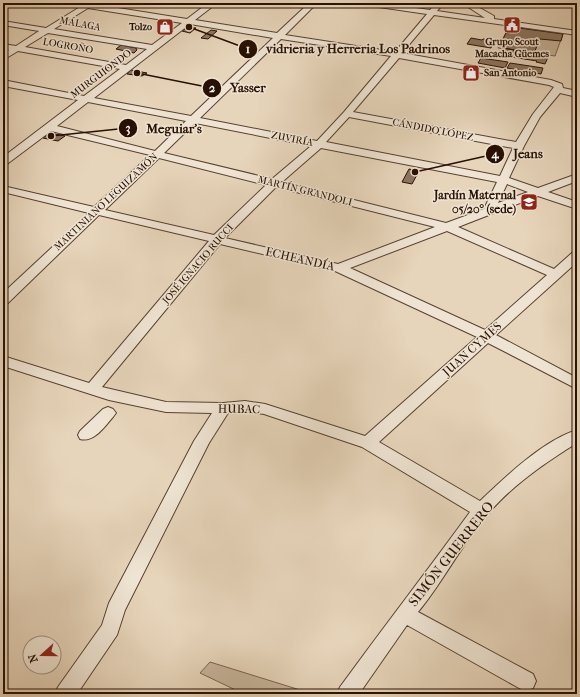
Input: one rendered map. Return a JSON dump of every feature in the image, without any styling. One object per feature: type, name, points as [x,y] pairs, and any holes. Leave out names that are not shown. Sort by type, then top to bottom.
[{"type":"street","points":[[70,3],[90,4],[187,22],[398,55],[551,82],[559,86],[558,90],[536,116],[489,210]]},
{"type":"street","name":"MURGUIONDO","points":[[3,162],[213,3]]},
{"type":"street","name":"MARTINIANO LEGUIZAMÓN","points":[[3,300],[96,210],[192,121],[313,3]]},
{"type":"street","points":[[365,3],[577,32]]},
{"type":"street","name":"JOSÉ IGNACIO RUCCI","points":[[92,389],[217,239],[274,183],[319,144],[398,55],[440,3]]},
{"type":"street","points":[[466,3],[487,16],[499,21]]},
{"type":"street","points":[[474,3],[499,21]]},
{"type":"street","points":[[3,57],[90,4]]},
{"type":"street","name":"MÁLAGA","points":[[3,23],[154,48]]},
{"type":"street","name":"LOGROÑO","points":[[3,46],[128,68]]},
{"type":"street","name":"ZUVIRÍA","points":[[3,83],[192,121],[505,180],[577,206]]},
{"type":"street","points":[[558,90],[577,94]]},
{"type":"street","name":"CÁNDIDO LÓPEZ","points":[[347,114],[520,146]]},
{"type":"street","name":"MARTÍN GRANDOLI","points":[[48,127],[449,227],[556,275]]},
{"type":"street","points":[[339,268],[577,177]]},
{"type":"street","name":"ECHEANDÍA","points":[[3,189],[339,268],[486,336],[577,384]]},
{"type":"street","name":"JUAN CYMES","points":[[368,443],[577,255]]},
{"type":"street","name":"HUBAC","points":[[3,361],[109,395],[166,407],[223,408],[245,406],[265,409],[368,443],[481,510]]},
{"type":"street","points":[[64,694],[110,629],[116,609],[202,441],[223,408]]},
{"type":"street","points":[[86,435],[108,413]]},
{"type":"street","name":"SIMÓN GUERRERO","points":[[347,694],[481,510],[513,480],[546,454],[577,436]]},
{"type":"street","points":[[404,614],[526,681]]},
{"type":"shaded area","points":[[509,27],[563,34],[555,56],[498,48]]},
{"type":"shaded area","points":[[210,662],[313,694],[244,694],[200,673]]},
{"type":"building","points":[[164,23],[173,25],[165,29],[157,28]]},
{"type":"building","points":[[188,27],[196,28],[190,33],[182,31]]},
{"type":"building","points":[[512,27],[563,34],[561,41],[540,39],[534,53],[503,48],[504,47],[500,45],[506,33],[509,34]]},
{"type":"building","points":[[211,30],[217,31],[208,39],[201,38]]},
{"type":"building","points":[[471,38],[494,40],[491,48],[467,44]]},
{"type":"building","points":[[121,45],[136,48],[137,50],[134,53],[116,49]]},
{"type":"building","points":[[503,48],[514,50],[513,52],[540,56],[540,54],[549,55],[545,64],[536,62],[537,61],[499,55]]},
{"type":"building","points":[[481,58],[508,62],[505,68],[478,63]]},
{"type":"building","points":[[510,63],[543,68],[541,74],[507,68]]},
{"type":"building","points":[[131,70],[147,73],[142,76],[127,74]]},
{"type":"building","points":[[467,71],[474,72],[470,77],[463,75]]},
{"type":"building","points":[[50,133],[65,136],[58,141],[43,138]]},
{"type":"building","points":[[409,169],[419,171],[412,184],[402,182]]},
{"type":"place","name":"Grupo Scout Macacha Güemes","points":[[512,25]]},
{"type":"place","name":"Tolzo","points":[[165,27]]},
{"type":"place","name":"vidrieria y Herreria Los Padrinos","points":[[189,27]]},
{"type":"place","name":"Yasser","points":[[137,73]]},
{"type":"place","name":"San Antonio","points":[[471,73]]},
{"type":"place","name":"Meguiar's","points":[[51,136]]},
{"type":"place","name":"Jeans","points":[[415,172]]},
{"type":"place","name":"Jardín Maternal 05/20° (sede)","points":[[529,202]]}]
